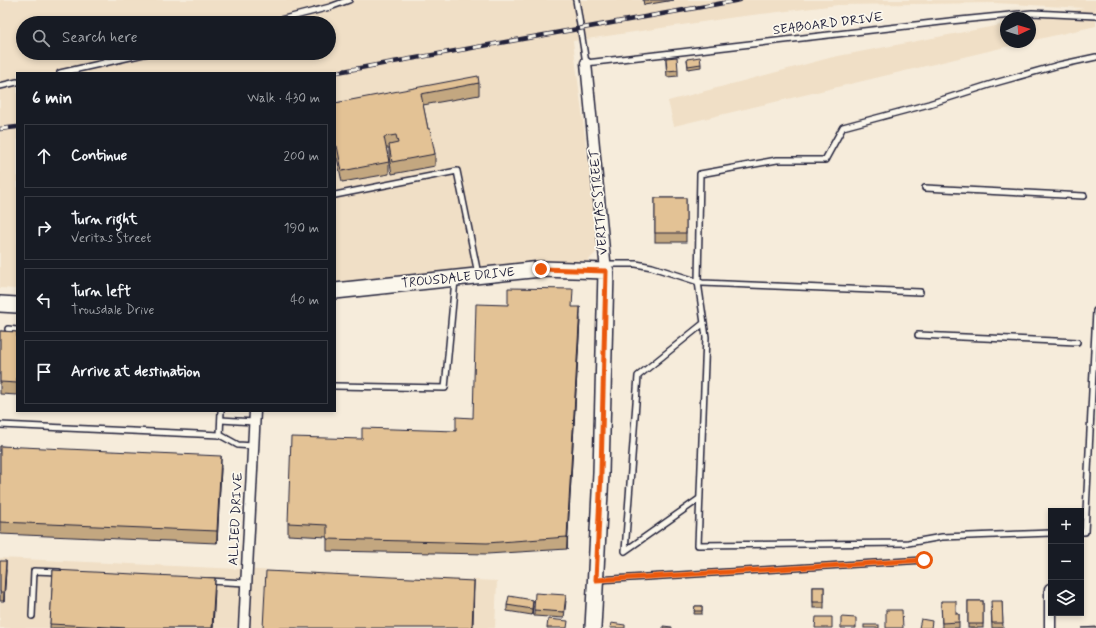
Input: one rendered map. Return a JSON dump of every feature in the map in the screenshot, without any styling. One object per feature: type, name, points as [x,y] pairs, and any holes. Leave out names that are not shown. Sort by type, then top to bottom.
[{"type":"street","name":"VERITAS STREET","points":[[586,63],[605,268],[601,473],[593,628]]},
{"type":"street","name":"TROUSDALE DRIVE","points":[[336,290],[541,269],[605,268]]},
{"type":"street","points":[[0,304],[16,305]]},
{"type":"street","name":"ALLIED DRIVE","points":[[244,628],[255,412]]},
{"type":"street","points":[[1050,616],[1050,628]]},
{"type":"lane","points":[[295,16],[330,7],[349,0]]},
{"type":"lane","points":[[576,0],[586,63]]},
{"type":"lane","name":"SEABOARD DRIVE","points":[[586,63],[1032,13],[1096,16]]},
{"type":"lane","points":[[1048,533],[942,537],[908,543],[698,545],[706,346],[698,282],[700,174],[776,160],[825,160],[843,127],[929,104],[1010,79],[1096,57]]},
{"type":"lane","points":[[64,72],[117,60]]},
{"type":"lane","points":[[0,86],[16,82]]},
{"type":"lane","points":[[336,195],[457,171],[478,275]]},
{"type":"lane","points":[[925,188],[1084,196]]},
{"type":"lane","points":[[605,268],[636,264],[652,267],[698,282],[920,292]]},
{"type":"lane","points":[[336,386],[445,388],[455,278]]},
{"type":"lane","points":[[1084,532],[1096,310]]},
{"type":"lane","points":[[699,499],[625,551],[638,376],[704,323]]},
{"type":"lane","points":[[8,329],[16,330]]},
{"type":"lane","points":[[918,335],[1077,342]]},
{"type":"lane","points":[[220,435],[221,412]]},
{"type":"lane","points":[[221,420],[254,422]]},
{"type":"lane","points":[[0,425],[220,435],[238,445],[253,446]]},
{"type":"lane","points":[[596,580],[924,560]]},
{"type":"lane","points":[[32,616],[34,571],[65,573]]},
{"type":"lane","points":[[207,580],[246,583]]},
{"type":"shaded area","points":[[0,0],[1096,0],[1096,26],[1036,40],[1036,18],[1084,8],[995,3],[838,5],[736,17],[573,41],[599,249],[588,261],[534,262],[336,282],[336,72],[16,72],[16,289],[0,288]]},
{"type":"shaded area","points":[[1000,25],[1001,48],[674,126],[668,101],[833,57]]},
{"type":"shaded area","points":[[0,558],[497,581],[495,628],[0,628]]},
{"type":"building","points":[[677,57],[678,70],[667,71],[666,58]]},
{"type":"building","points":[[700,57],[701,64],[688,66],[687,59]]},
{"type":"building","points":[[478,76],[479,83],[421,94],[435,154],[392,162],[389,145],[398,143],[396,135],[384,137],[389,162],[342,171],[336,146],[336,103]]},
{"type":"building","points":[[655,198],[686,198],[686,233],[655,233]]},
{"type":"building","points":[[508,288],[573,289],[572,307],[580,307],[567,537],[487,543],[327,539],[327,525],[288,523],[291,437],[362,439],[362,428],[456,431],[456,417],[473,418],[476,304],[508,305]]},
{"type":"building","points":[[0,331],[16,332],[16,383],[0,382]]},
{"type":"building","points":[[0,446],[221,456],[217,531],[0,522]]},
{"type":"building","points":[[0,561],[6,561],[4,592],[0,592]]},
{"type":"building","points":[[53,570],[215,578],[212,628],[128,628],[50,624]]},
{"type":"building","points":[[266,571],[474,581],[472,628],[263,628]]},
{"type":"building","points":[[813,587],[824,587],[824,602],[813,602]]},
{"type":"building","points":[[535,593],[566,595],[564,612],[534,610]]},
{"type":"building","points":[[509,596],[533,600],[532,609],[507,605]]},
{"type":"building","points":[[941,601],[956,601],[956,614],[959,614],[959,622],[942,623]]},
{"type":"building","points":[[968,601],[983,601],[983,624],[968,624]]},
{"type":"building","points":[[991,601],[1002,601],[1003,623],[992,623]]},
{"type":"building","points":[[695,606],[702,606],[702,611],[694,611]]},
{"type":"building","points":[[886,610],[902,610],[903,628],[886,628]]},
{"type":"building","points":[[816,617],[832,617],[832,628],[815,628]]},
{"type":"building","points":[[841,617],[856,618],[856,628],[841,628]]},
{"type":"building","points":[[548,619],[568,621],[567,628],[547,628]]},
{"type":"building","points":[[921,619],[932,621],[931,628],[919,628]]},
{"type":"building","points":[[611,623],[625,625],[625,628],[610,628]]},
{"type":"building","points":[[864,625],[879,625],[879,628],[864,628]]},
{"type":"building","points":[[663,626],[672,627],[672,628],[663,628]]},
{"type":"railway","points":[[336,72],[740,0]]},
{"type":"railway","points":[[0,129],[16,127]]},
{"type":"route","points":[[541,269],[606,271],[601,473],[596,580],[924,560]]}]
